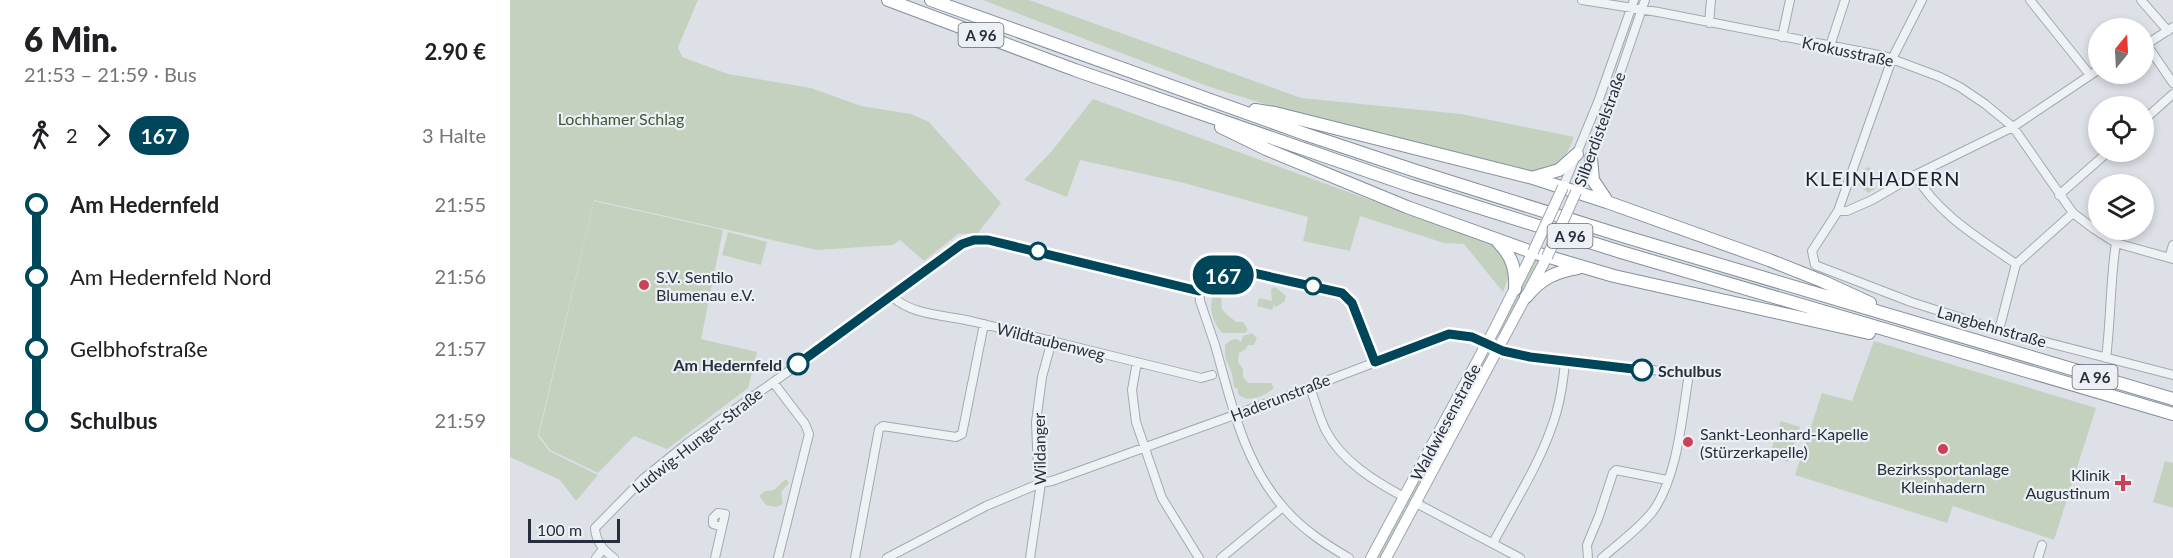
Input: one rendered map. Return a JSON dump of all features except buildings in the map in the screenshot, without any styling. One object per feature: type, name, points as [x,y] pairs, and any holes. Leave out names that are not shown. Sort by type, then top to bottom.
[{"type":"highway","name":"A 96","points":[[888,0],[1203,115],[1411,186],[1633,255],[2173,414]]},
{"type":"highway","name":"A 96","points":[[931,0],[1227,106],[1426,174],[1626,237],[2173,399]]},
{"type":"highway","points":[[1227,106],[1275,113],[1533,177],[1822,281],[1910,321]]},
{"type":"highway","points":[[1203,115],[1231,133],[1266,149],[1407,207],[1497,241],[1581,268],[1798,318],[1940,346]]},
{"type":"highway","points":[[1533,177],[1559,170],[1578,154]]},
{"type":"highway","points":[[1591,158],[1593,180],[1607,202]]},
{"type":"highway","points":[[1497,241],[1508,252],[1515,268],[1515,289]]},
{"type":"highway","points":[[1526,297],[1539,282],[1566,270],[1581,268]]},
{"type":"main road","name":"Waldwiesenstraße","points":[[1371,558],[1515,289],[1563,187]]},
{"type":"main road","name":"Silberdistelstraße","points":[[1547,257],[1576,192]]},
{"type":"main road","name":"Waldwiesenstraße","points":[[1386,558],[1547,257]]},
{"type":"street","name":"Krokusstraße","points":[[1582,0],[1632,4],[1642,9],[1709,23],[1892,58],[1960,87],[2013,127],[2073,213],[2094,230],[2116,243],[2171,259]]},
{"type":"street","name":"Silberdistelstraße","points":[[1576,192],[1591,158],[1646,0]]},
{"type":"street","points":[[1709,23],[1712,0]]},
{"type":"street","points":[[1782,37],[1790,0]]},
{"type":"street","points":[[1830,46],[1845,0]]},
{"type":"street","points":[[1922,0],[1892,58],[1838,211],[1848,211],[2013,127],[2088,76]]},
{"type":"street","points":[[2030,0],[2088,72]]},
{"type":"street","points":[[2141,0],[2171,29],[2154,39]]},
{"type":"street","name":"Silberdistelstraße","points":[[1563,187],[1598,102],[1632,4]]},
{"type":"street","points":[[2154,57],[2173,83]]},
{"type":"street","points":[[2154,111],[2173,94]]},
{"type":"street","points":[[2059,195],[2097,162]]},
{"type":"street","points":[[1915,176],[1926,193],[1946,214],[2016,264]]},
{"type":"street","name":"Langbehnstraße","points":[[1838,211],[1812,251],[1815,265],[1911,302],[1999,330],[2173,375]]},
{"type":"street","points":[[1999,330],[2016,264],[2073,213]]},
{"type":"street","points":[[893,297],[962,244],[974,240],[988,240],[1199,291]]},
{"type":"street","points":[[2106,358],[2116,243]]},
{"type":"street","points":[[2171,259],[2173,245]]},
{"type":"street","points":[[1199,291],[1217,277],[1240,270],[1342,293],[1352,303],[1375,362]]},
{"type":"street","points":[[1199,291],[1200,301],[1245,447],[1258,471],[1283,507],[1313,536],[1349,558]]},
{"type":"street","name":"Wildtaubenweg","points":[[893,297],[902,305],[1201,378],[1212,375]]},
{"type":"street","name":"Ludwig-Hunger-Straße","points":[[603,549],[597,540],[595,528],[656,468],[893,297]]},
{"type":"street","points":[[855,558],[879,429],[884,426],[956,437],[962,434],[984,324]]},
{"type":"street","name":"Haderunstraße","points":[[887,558],[986,506],[1041,483],[1235,415],[1449,334],[1472,337],[1498,349],[1566,362],[1689,374],[1677,446],[1667,480]]},
{"type":"street","name":"Wildanger","points":[[1030,558],[1041,483],[1038,470],[1036,422],[1042,377],[1052,340]]},
{"type":"street","points":[[1137,362],[1132,390],[1133,406],[1144,447],[1162,498],[1199,558]]},
{"type":"street","points":[[1493,543],[1544,447],[1559,406],[1566,362]]},
{"type":"street","points":[[773,382],[805,424],[809,434],[778,558]]},
{"type":"street","points":[[1310,387],[1322,420],[1336,446],[1367,475],[1404,497]]},
{"type":"street","points":[[1588,558],[1587,545],[1616,470],[1667,480],[1653,511],[1602,558]]},
{"type":"street","points":[[1416,502],[1520,558]]},
{"type":"street","points":[[1221,558],[1283,507]]},
{"type":"street","points":[[715,558],[722,527]]},
{"type":"street","points":[[2038,558],[2042,545]]},
{"type":"street","points":[[596,558],[603,549],[614,558]]},
{"type":"green space","name":"Lochhamer Schlag","points":[[510,0],[698,0],[678,47],[682,57],[728,74],[811,88],[861,106],[911,114],[929,122],[1001,203],[978,233],[958,234],[924,261],[900,240],[893,245],[817,250],[594,200],[538,436],[549,451],[598,475],[576,501],[560,480],[510,457]]},
{"type":"green space","points":[[983,0],[1029,0],[1301,98],[1461,114],[1574,137],[1559,163],[1531,172],[1278,108],[1210,87]]},
{"type":"green space","points":[[1093,99],[1502,248],[1510,273],[1503,292],[1464,244],[1444,243],[1360,216],[1350,251],[1303,241],[1308,217],[1180,182],[1080,160],[1067,197],[1024,180],[1051,152]]},
{"type":"green space","points":[[1870,167],[1871,174],[1868,176],[1875,189],[1868,193],[1858,184],[1864,169]]},
{"type":"green space","name":"S.V. Sentilo Blumenau e.V.","points":[[594,201],[723,230],[701,339],[757,352],[748,388],[667,449],[634,436],[598,473],[550,450],[539,435]]},
{"type":"green space","points":[[728,232],[767,242],[761,265],[722,255]]},
{"type":"green space","points":[[1534,256],[1540,258],[1500,335],[1498,334]]},
{"type":"green space","points":[[1275,287],[1286,296],[1284,302],[1276,307],[1274,305],[1272,310],[1257,306],[1259,298],[1272,301],[1271,289]]},
{"type":"green space","points":[[1214,292],[1221,293],[1224,312],[1236,322],[1243,322],[1248,330],[1245,333],[1222,333],[1219,329],[1213,319],[1211,308]]},
{"type":"green space","points":[[1252,333],[1257,338],[1254,345],[1248,345],[1239,353],[1238,362],[1243,369],[1243,377],[1248,383],[1271,383],[1274,388],[1252,399],[1242,397],[1238,394],[1238,389],[1234,387],[1232,374],[1225,357],[1225,345],[1231,340],[1237,339],[1241,342],[1243,336]]},
{"type":"green space","name":"Bezirkssportanlage Kleinhadern","points":[[1874,341],[2096,408],[2054,540],[1953,506],[1947,523],[1795,475],[1822,393],[1852,401]]},
{"type":"green space","points":[[1483,356],[1487,358],[1409,509],[1402,505]]},
{"type":"green space","points":[[1781,421],[1800,427],[1788,462],[1769,456]]},
{"type":"green space","points":[[2165,461],[2173,463],[2173,508],[2153,502]]},
{"type":"green space","points":[[786,479],[789,483],[781,492],[783,504],[776,507],[766,505],[759,496],[765,491],[774,490]]},
{"type":"green space","points":[[1401,508],[1408,511],[1382,558],[1374,558]]},
{"type":"bus line","name":"167","points":[[798,364],[893,297],[962,244],[974,240],[988,240],[1191,287],[1199,291],[1217,277],[1240,270],[1342,293],[1352,303],[1375,362],[1449,334],[1472,337],[1503,351],[1530,357],[1642,370]]},
{"type":"place","name":"S.V. Sentilo Blumenau e.V.","points":[[644,285]]},
{"type":"place","name":"Am Hedernfeld","points":[[798,364]]},
{"type":"place","name":"Schulbus","points":[[1642,370]]},
{"type":"place","name":"Sankt-Leonhard-Kapelle (Stürzerkapelle)","points":[[1688,442]]},
{"type":"place","name":"Bezirkssportanlage Kleinhadern","points":[[1943,449]]},
{"type":"place","name":"Klinik Augustinum","points":[[2123,483]]},
{"type":"district","name":"KLEINHADERN","points":[[1883,178]]}]
